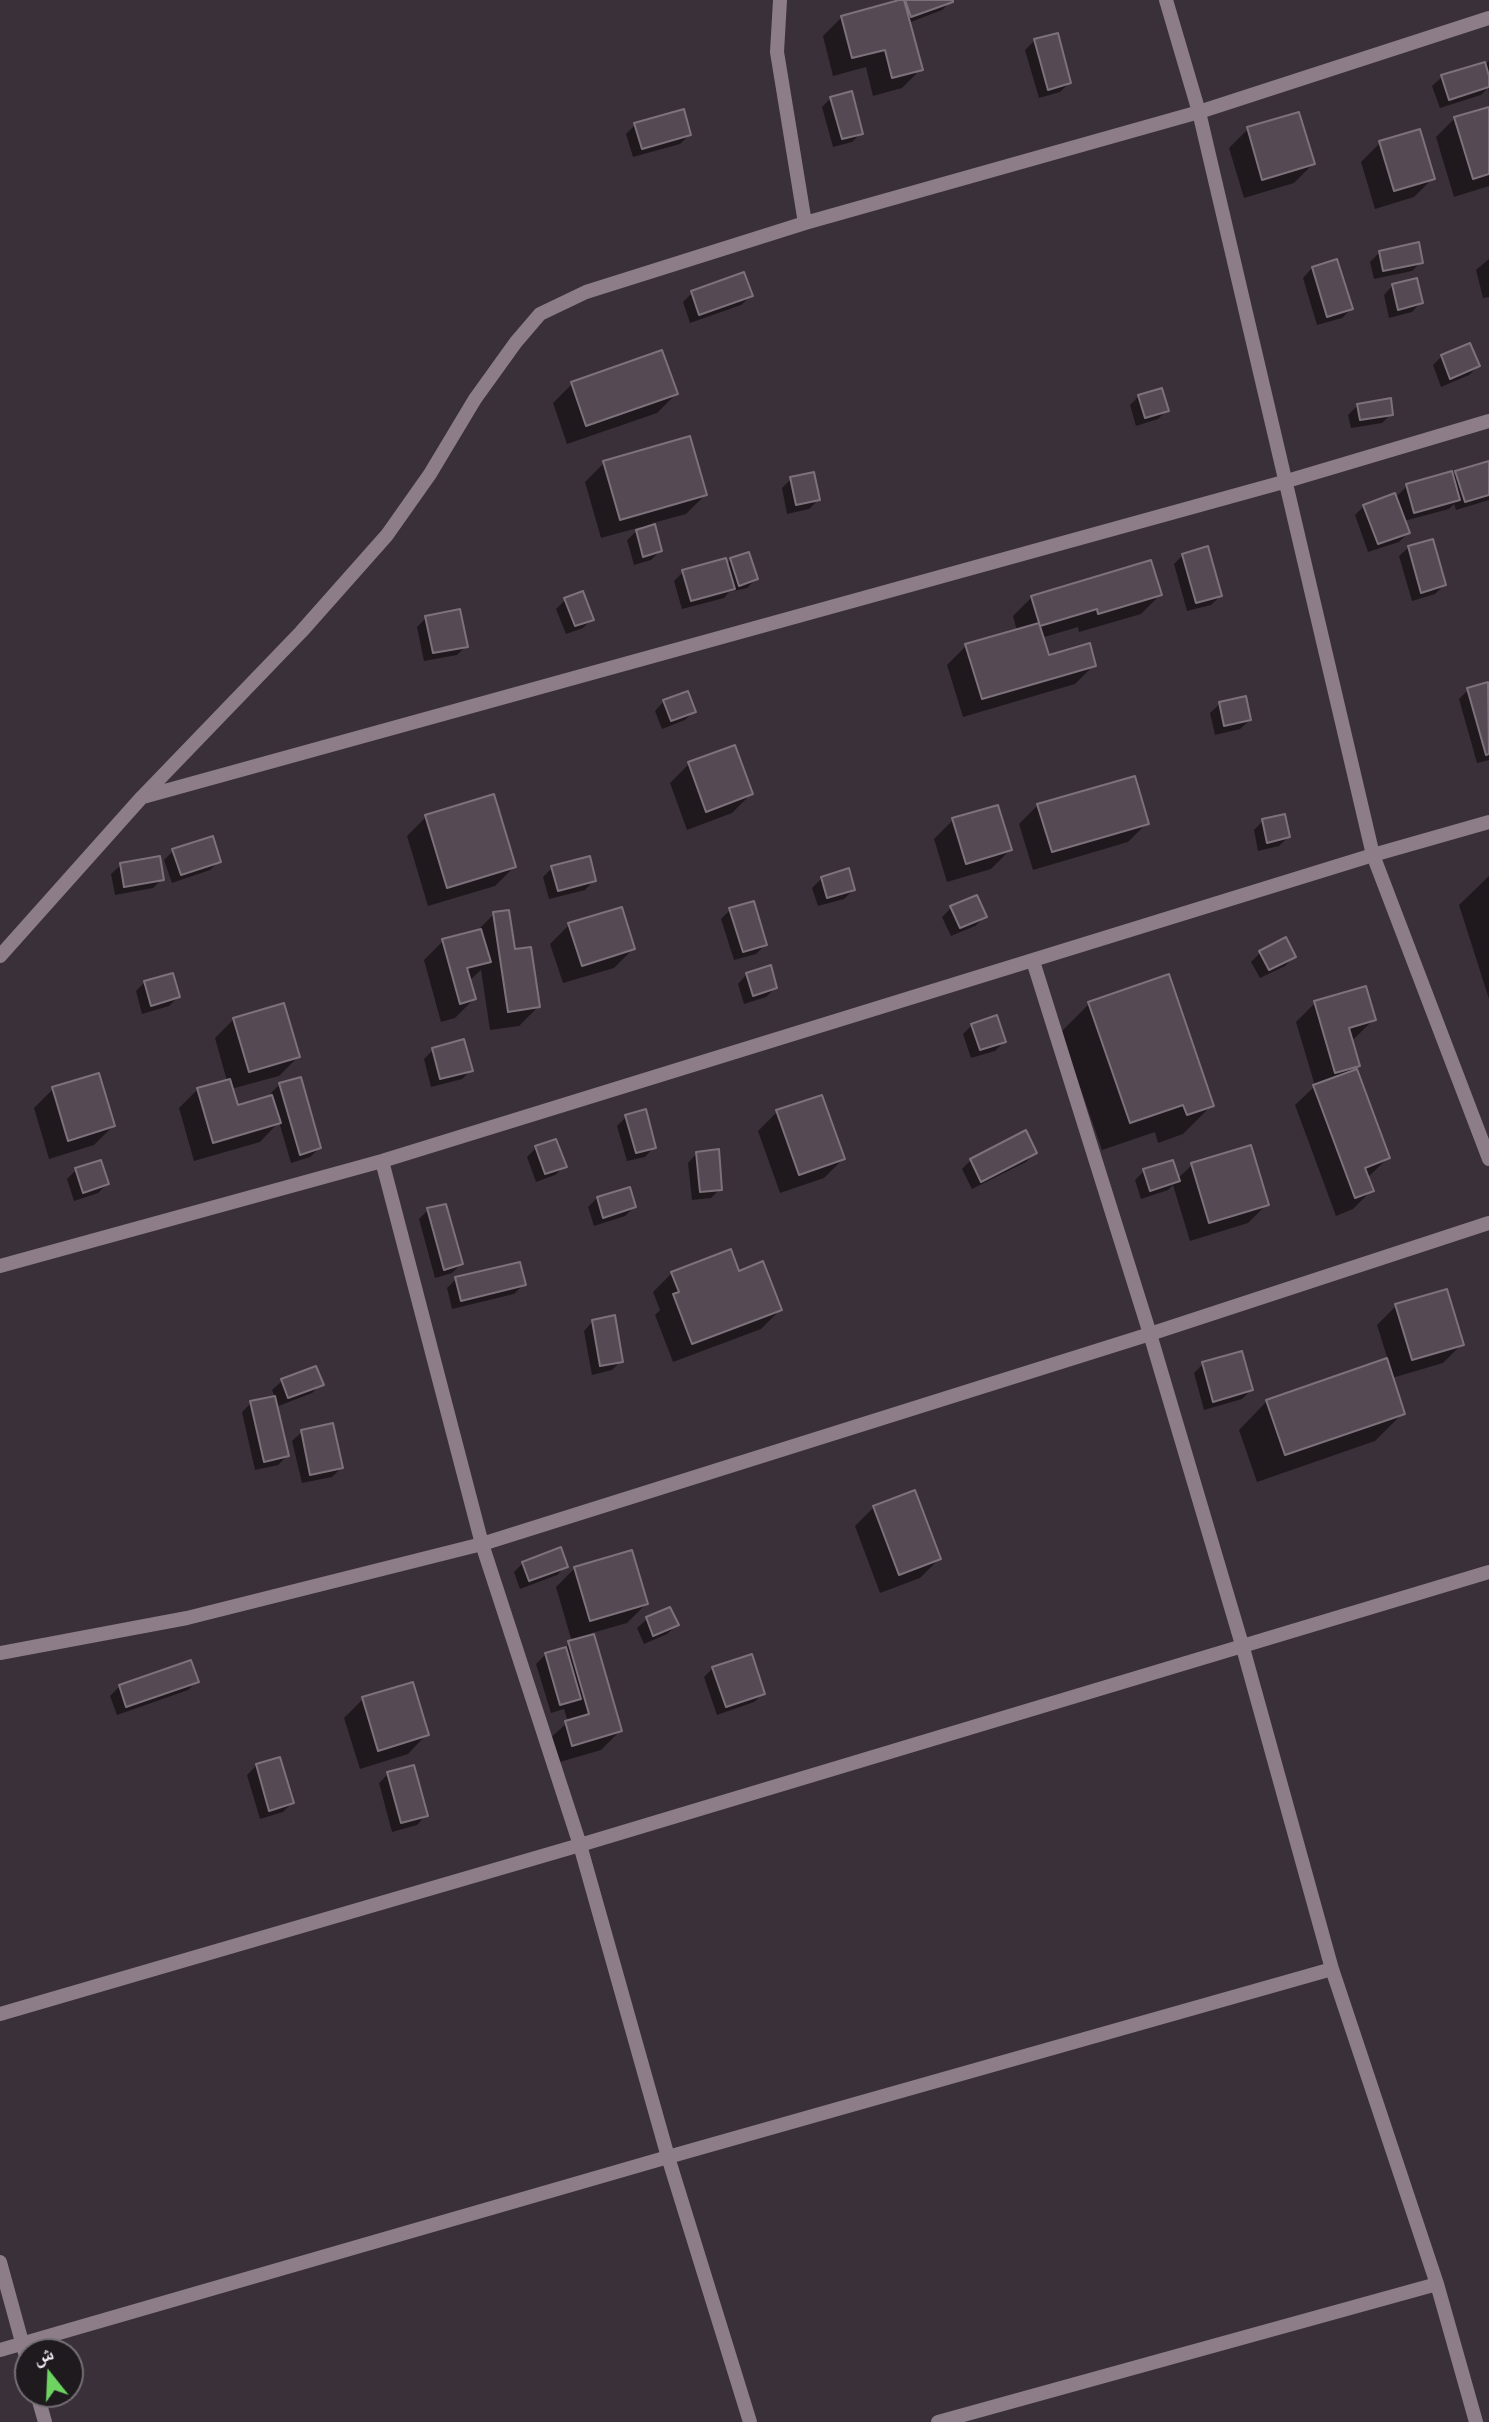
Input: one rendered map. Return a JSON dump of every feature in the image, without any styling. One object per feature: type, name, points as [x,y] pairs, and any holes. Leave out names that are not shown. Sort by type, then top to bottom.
[{"type":"street","points":[[780,0],[777,52],[806,223]]},
{"type":"street","points":[[1166,0],[1199,112],[1373,855],[1489,1159]]},
{"type":"street","points":[[0,956],[142,797],[301,632],[387,535],[430,474],[475,399],[540,314],[586,292],[806,223],[1199,112],[1489,18]]},
{"type":"street","points":[[142,797],[1287,481],[1489,421]]},
{"type":"street","points":[[0,1266],[382,1161],[1373,855],[1489,822]]},
{"type":"street","points":[[1033,961],[1150,1334],[1243,1648],[1332,1969],[1437,2284],[1476,2422]]},
{"type":"street","points":[[382,1161],[482,1544],[580,1845],[668,2157],[750,2422]]},
{"type":"street","points":[[0,1653],[187,1618],[482,1544],[1150,1334],[1489,1223]]},
{"type":"street","points":[[0,2014],[580,1845],[1489,1572]]},
{"type":"street","points":[[43,2338],[1332,1969]]},
{"type":"street","points":[[0,2262],[20,2338]]},
{"type":"street","points":[[938,2422],[1437,2284]]},
{"type":"building","points":[[904,0],[923,70],[892,78],[885,50],[852,58],[841,16]]},
{"type":"building","points":[[905,0],[953,0],[953,2],[911,17]]},
{"type":"building","points":[[1058,33],[1071,83],[1048,90],[1034,39]]},
{"type":"building","points":[[1485,62],[1489,87],[1449,100],[1441,75]]},
{"type":"building","points":[[852,91],[863,134],[842,139],[830,97]]},
{"type":"building","points":[[1489,107],[1489,174],[1473,179],[1454,117]]},
{"type":"building","points":[[684,109],[691,135],[642,149],[634,123]]},
{"type":"building","points":[[1299,112],[1315,164],[1262,180],[1247,127]]},
{"type":"building","points":[[1420,129],[1435,179],[1394,191],[1379,141]]},
{"type":"building","points":[[1419,242],[1423,263],[1383,271],[1379,251]]},
{"type":"building","points":[[1337,259],[1353,309],[1327,317],[1312,267]]},
{"type":"building","points":[[744,272],[753,296],[699,315],[691,291]]},
{"type":"building","points":[[1417,278],[1423,303],[1398,310],[1392,284]]},
{"type":"building","points":[[1470,343],[1480,366],[1450,379],[1441,355]]},
{"type":"building","points":[[662,350],[678,394],[586,426],[571,382]]},
{"type":"building","points":[[1162,388],[1169,411],[1145,418],[1138,395]]},
{"type":"building","points":[[1391,398],[1393,415],[1360,420],[1357,404]]},
{"type":"building","points":[[690,436],[707,495],[620,520],[603,461]]},
{"type":"building","points":[[1489,461],[1489,495],[1465,502],[1455,471]]},
{"type":"building","points":[[1452,471],[1460,500],[1414,513],[1406,484]]},
{"type":"building","points":[[814,472],[820,500],[796,505],[790,477]]},
{"type":"building","points":[[1395,493],[1410,533],[1378,544],[1363,505]]},
{"type":"building","points":[[655,524],[662,551],[643,557],[636,530]]},
{"type":"building","points":[[1433,539],[1446,585],[1421,593],[1408,546]]},
{"type":"building","points":[[1208,546],[1222,596],[1196,603],[1182,554]]},
{"type":"building","points":[[749,552],[758,579],[739,586],[730,558]]},
{"type":"building","points":[[726,558],[735,589],[691,601],[682,570]]},
{"type":"building","points":[[1151,560],[1162,595],[1098,614],[1097,609],[1040,626],[1031,596]]},
{"type":"building","points":[[583,591],[594,620],[575,626],[564,598]]},
{"type":"building","points":[[460,609],[468,647],[433,653],[425,616]]},
{"type":"building","points":[[1039,623],[1049,655],[1090,643],[1096,666],[982,699],[965,644]]},
{"type":"building","points":[[1488,682],[1489,754],[1486,755],[1467,688]]},
{"type":"building","points":[[688,691],[696,712],[671,721],[663,700]]},
{"type":"building","points":[[1246,696],[1251,720],[1224,726],[1219,702]]},
{"type":"building","points":[[735,745],[753,794],[706,812],[688,762]]},
{"type":"building","points":[[1135,776],[1149,824],[1052,852],[1037,804]]},
{"type":"building","points":[[494,794],[516,867],[447,888],[425,815]]},
{"type":"building","points":[[998,805],[1012,850],[966,864],[952,818]]},
{"type":"building","points":[[1285,814],[1290,837],[1267,843],[1262,819]]},
{"type":"building","points":[[213,836],[221,862],[181,875],[172,849]]},
{"type":"building","points":[[160,856],[164,880],[124,887],[120,863]]},
{"type":"building","points":[[590,856],[596,881],[558,891],[551,866]]},
{"type":"building","points":[[849,868],[855,890],[827,898],[821,877]]},
{"type":"building","points":[[977,895],[987,917],[960,928],[950,906]]},
{"type":"building","points":[[754,901],[767,945],[743,952],[729,908]]},
{"type":"building","points":[[622,907],[635,949],[582,966],[568,923]]},
{"type":"building","points":[[509,910],[515,949],[531,947],[540,1007],[508,1012],[493,912]]},
{"type":"building","points":[[481,929],[491,962],[467,968],[476,999],[460,1004],[442,939]]},
{"type":"building","points":[[1286,937],[1296,957],[1269,970],[1259,951]]},
{"type":"building","points":[[771,965],[777,988],[753,996],[746,973]]},
{"type":"building","points":[[173,973],[180,997],[151,1006],[144,981]]},
{"type":"building","points":[[1169,974],[1214,1106],[1187,1115],[1183,1105],[1130,1123],[1088,1002]]},
{"type":"building","points":[[1366,986],[1376,1020],[1349,1028],[1360,1066],[1335,1073],[1314,1001]]},
{"type":"building","points":[[284,1003],[300,1057],[249,1072],[233,1018]]},
{"type":"building","points":[[997,1015],[1006,1042],[980,1050],[971,1024]]},
{"type":"building","points":[[464,1039],[473,1071],[440,1079],[432,1048]]},
{"type":"building","points":[[1357,1069],[1390,1158],[1365,1168],[1374,1191],[1355,1198],[1313,1085]]},
{"type":"building","points":[[99,1073],[115,1126],[68,1141],[52,1087]]},
{"type":"building","points":[[301,1077],[321,1148],[300,1155],[279,1083]]},
{"type":"building","points":[[230,1079],[238,1105],[272,1095],[281,1123],[213,1143],[197,1088]]},
{"type":"building","points":[[822,1095],[845,1159],[799,1175],[776,1110]]},
{"type":"building","points":[[646,1109],[656,1148],[636,1153],[625,1115]]},
{"type":"building","points":[[1026,1130],[1037,1153],[981,1182],[970,1159]]},
{"type":"building","points":[[556,1139],[567,1167],[545,1174],[535,1146]]},
{"type":"building","points":[[1251,1145],[1269,1205],[1209,1223],[1191,1163]]},
{"type":"building","points":[[719,1149],[722,1190],[700,1192],[696,1152]]},
{"type":"building","points":[[101,1160],[109,1184],[83,1193],[75,1168]]},
{"type":"building","points":[[1173,1160],[1180,1181],[1150,1191],[1143,1169]]},
{"type":"building","points":[[630,1187],[636,1207],[603,1218],[597,1197]]},
{"type":"building","points":[[446,1204],[463,1264],[444,1270],[427,1208]]},
{"type":"building","points":[[731,1249],[739,1271],[763,1261],[782,1310],[692,1344],[673,1294],[679,1292],[671,1272]]},
{"type":"building","points":[[520,1262],[526,1285],[461,1301],[455,1277]]},
{"type":"building","points":[[1447,1289],[1464,1345],[1412,1360],[1395,1304]]},
{"type":"building","points":[[615,1315],[623,1362],[600,1366],[592,1320]]},
{"type":"building","points":[[1242,1351],[1253,1390],[1213,1402],[1202,1362]]},
{"type":"building","points":[[1387,1358],[1405,1414],[1285,1455],[1266,1400]]},
{"type":"building","points":[[316,1366],[324,1385],[288,1398],[281,1379]]},
{"type":"building","points":[[275,1396],[289,1456],[264,1462],[250,1401]]},
{"type":"building","points":[[333,1423],[343,1468],[310,1475],[301,1430]]},
{"type":"building","points":[[915,1490],[941,1559],[899,1575],[873,1506]]},
{"type":"building","points":[[561,1547],[568,1567],[529,1581],[522,1562]]},
{"type":"building","points":[[632,1550],[648,1604],[590,1621],[574,1567]]},
{"type":"building","points":[[670,1607],[679,1625],[653,1636],[646,1617]]},
{"type":"building","points":[[594,1634],[622,1731],[572,1746],[565,1721],[589,1714],[568,1641]]},
{"type":"building","points":[[566,1647],[581,1699],[560,1705],[545,1653]]},
{"type":"building","points":[[752,1654],[765,1694],[726,1707],[712,1667]]},
{"type":"building","points":[[191,1660],[199,1682],[126,1707],[119,1685]]},
{"type":"building","points":[[413,1682],[429,1735],[378,1751],[362,1697]]},
{"type":"building","points":[[280,1757],[294,1803],[269,1811],[256,1764]]},
{"type":"building","points":[[414,1765],[428,1816],[401,1823],[387,1772]]}]
